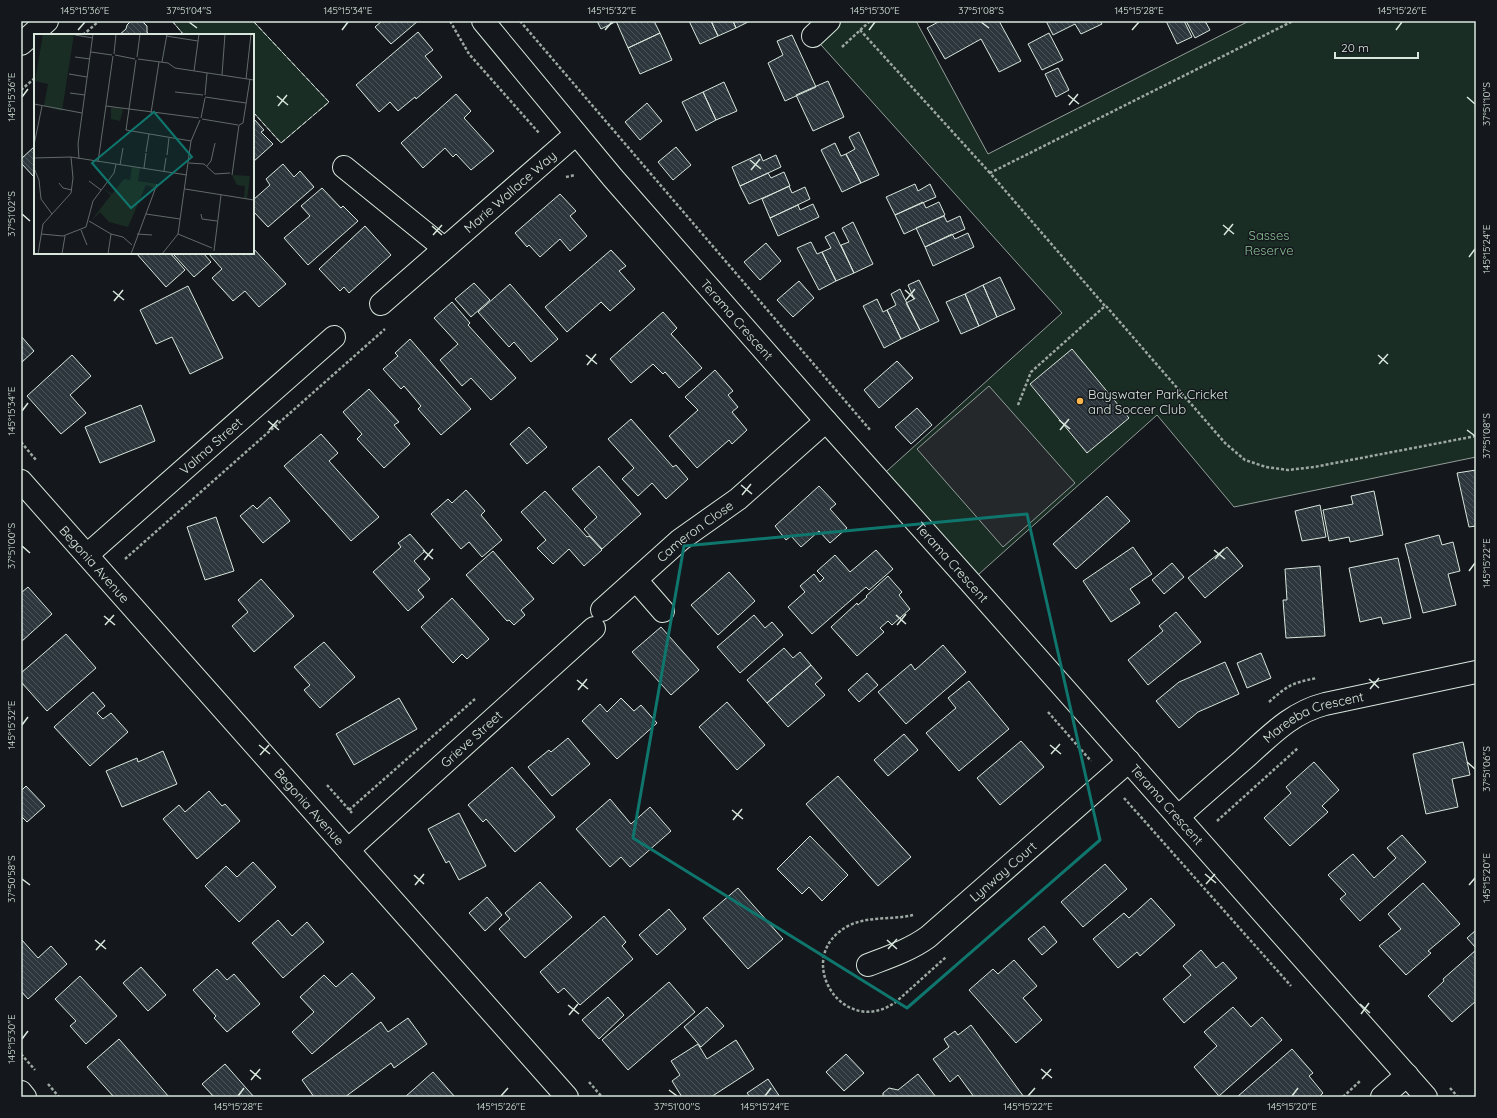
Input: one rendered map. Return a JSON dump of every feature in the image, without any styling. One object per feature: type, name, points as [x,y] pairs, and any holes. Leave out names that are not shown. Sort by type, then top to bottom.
[{"type":"street","points":[[21,44],[47,21]]},
{"type":"street","name":"Terama Crescent","points":[[483,21],[613,178],[826,421],[1426,1097]]},
{"type":"street","points":[[813,36],[829,21]]},
{"type":"street","name":"Marie Wallace Way","points":[[381,304],[576,134]]},
{"type":"street","points":[[344,167],[444,248]]},
{"type":"street","name":"Valma Street","points":[[87,555],[334,337]]},
{"type":"street","name":"Cameron Close","points":[[598,619],[636,580],[680,540],[738,499],[826,421]]},
{"type":"street","name":"Begonia Avenue","points":[[21,481],[567,1097]]},
{"type":"street","points":[[636,580],[664,611]]},
{"type":"street","name":"Grieve Street","points":[[348,850],[598,619]]},
{"type":"street","name":"Mareeba Crescent","points":[[1178,817],[1279,728],[1299,713],[1325,704],[1476,672]]},
{"type":"street","name":"Lynway Court","points":[[868,965],[917,945],[1129,761]]},
{"type":"street","points":[[1382,1097],[1407,1075]]},
{"type":"street","points":[[21,1092],[25,1097]]},
{"type":"path","points":[[84,34],[99,21]]},
{"type":"path","points":[[450,21],[469,54],[542,138]]},
{"type":"path","points":[[520,21],[876,436]]},
{"type":"path","points":[[839,49],[870,21]]},
{"type":"path","points":[[990,173],[1293,21]]},
{"type":"path","points":[[860,30],[990,173],[1225,443],[1245,460],[1266,467],[1288,470],[1314,467],[1476,436]]},
{"type":"path","points":[[21,90],[34,79]]},
{"type":"path","points":[[564,178],[575,175]]},
{"type":"path","points":[[1018,405],[1031,372],[1106,306]]},
{"type":"path","points":[[125,559],[388,327]]},
{"type":"path","points":[[1217,821],[1302,744]]},
{"type":"path","points":[[1125,800],[1295,990]]},
{"type":"path","points":[[1343,1097],[1364,1078]]},
{"type":"highlighted area","points":[[1027,514],[1100,840],[907,1008],[633,838],[684,546]]},
{"type":"green space","points":[[172,21],[253,21],[329,102],[281,143],[254,113],[254,34],[183,34]]},
{"type":"green space","name":"Sasses Reserve","points":[[829,21],[916,21],[988,154],[1249,21],[1476,21],[1476,457],[1234,507],[1157,415],[970,582],[878,479],[1062,313],[813,36]]},
{"type":"shaded area","points":[[989,386],[1075,483],[1003,547],[917,449]]},
{"type":"building","points":[[131,21],[142,21],[147,26],[148,34],[120,34],[126,29],[127,25]]},
{"type":"building","points":[[382,21],[418,21],[391,44],[375,27]]},
{"type":"building","points":[[597,21],[617,21],[601,29]]},
{"type":"building","points":[[616,21],[654,21],[660,33],[628,48]]},
{"type":"building","points":[[689,21],[711,21],[718,36],[700,44]]},
{"type":"building","points":[[711,21],[733,21],[736,28],[718,36]]},
{"type":"building","points":[[733,21],[750,21],[736,28]]},
{"type":"building","points":[[940,21],[999,21],[1021,61],[999,72],[981,39],[945,59],[927,28]]},
{"type":"building","points":[[1046,21],[1100,21],[1102,24],[1081,34],[1075,24],[1053,35]]},
{"type":"building","points":[[1166,21],[1184,21],[1192,37],[1177,44]]},
{"type":"building","points":[[1186,21],[1205,21],[1210,30],[1195,38]]},
{"type":"building","points":[[418,32],[433,50],[425,56],[442,77],[416,99],[415,97],[398,111],[390,102],[379,112],[356,85]]},
{"type":"building","points":[[660,33],[672,60],[640,74],[628,48]]},
{"type":"building","points":[[1049,33],[1063,60],[1042,70],[1028,44]]},
{"type":"building","points":[[792,35],[816,87],[785,101],[768,63],[783,55],[777,41]]},
{"type":"building","points":[[1058,68],[1069,90],[1056,97],[1045,74]]},
{"type":"building","points":[[828,81],[844,117],[813,131],[796,95]]},
{"type":"building","points":[[724,82],[737,111],[716,120],[703,92]]},
{"type":"building","points":[[703,92],[716,120],[696,131],[682,102]]},
{"type":"building","points":[[456,94],[471,111],[464,118],[494,151],[471,170],[456,154],[453,157],[445,148],[423,168],[401,143]]},
{"type":"building","points":[[647,103],[662,121],[640,140],[625,122]]},
{"type":"building","points":[[254,119],[264,130],[261,132],[273,144],[254,161]]},
{"type":"building","points":[[859,132],[879,175],[861,183],[846,154],[855,149],[849,137]]},
{"type":"building","points":[[835,143],[841,156],[846,154],[861,183],[842,192],[821,150]]},
{"type":"building","points":[[34,147],[34,177],[21,163],[21,159]]},
{"type":"building","points":[[676,147],[691,165],[673,180],[658,162]]},
{"type":"building","points":[[760,154],[763,161],[776,155],[781,167],[740,186],[732,167]]},
{"type":"building","points":[[283,164],[294,177],[300,171],[314,187],[268,227],[254,212],[254,199],[270,185],[266,179]]},
{"type":"building","points":[[784,172],[790,186],[749,204],[740,186],[768,173],[771,178]]},
{"type":"building","points":[[915,184],[918,191],[930,184],[936,197],[895,215],[886,197]]},
{"type":"building","points":[[789,186],[792,193],[805,187],[810,199],[770,218],[762,199]]},
{"type":"building","points":[[322,188],[341,208],[343,206],[358,221],[308,265],[284,238],[310,216],[301,206]]},
{"type":"building","points":[[560,194],[576,211],[570,216],[587,236],[570,251],[560,239],[540,257],[529,245],[527,247],[515,233]]},
{"type":"building","points":[[923,202],[926,208],[939,202],[945,215],[904,234],[895,215]]},
{"type":"building","points":[[813,204],[819,217],[778,236],[770,218],[798,205],[800,210]]},
{"type":"building","points":[[944,216],[947,222],[960,216],[965,229],[925,247],[916,228]]},
{"type":"building","points":[[853,222],[873,264],[854,273],[841,245],[849,242],[842,228]]},
{"type":"building","points":[[365,226],[391,255],[349,293],[344,287],[340,291],[319,269]]},
{"type":"building","points":[[834,232],[854,273],[836,281],[822,252],[831,248],[825,237]]},
{"type":"building","points":[[968,233],[974,247],[933,266],[925,247],[952,234],[955,239]]},
{"type":"building","points":[[811,242],[817,254],[822,252],[836,281],[819,290],[797,248]]},
{"type":"building","points":[[766,243],[781,261],[760,280],[744,262]]},
{"type":"building","points":[[254,249],[286,284],[259,307],[245,291],[233,301],[212,278],[222,269],[209,254],[254,254]]},
{"type":"building","points":[[611,250],[626,266],[619,271],[635,289],[610,311],[601,302],[567,332],[545,307]]},
{"type":"building","points":[[137,254],[171,254],[185,270],[166,287]]},
{"type":"building","points":[[204,254],[211,262],[194,277],[174,255]]},
{"type":"building","points":[[1000,277],[1015,309],[997,317],[983,285]]},
{"type":"building","points":[[919,280],[939,321],[920,330],[906,303],[914,299],[908,285]]},
{"type":"building","points":[[799,281],[814,298],[793,317],[777,300]]},
{"type":"building","points":[[474,283],[490,300],[471,317],[455,299]]},
{"type":"building","points":[[510,284],[558,339],[531,362],[514,342],[509,347],[478,312]]},
{"type":"building","points":[[983,285],[997,317],[979,326],[965,294]]},
{"type":"building","points":[[188,286],[223,358],[190,374],[172,337],[156,344],[140,310]]},
{"type":"building","points":[[900,289],[920,330],[901,339],[887,310],[896,305],[891,294]]},
{"type":"building","points":[[965,294],[979,326],[961,334],[946,302]]},
{"type":"building","points":[[877,299],[883,312],[887,310],[901,339],[884,348],[863,306]]},
{"type":"building","points":[[452,302],[470,323],[468,325],[516,378],[491,400],[471,378],[462,386],[440,360],[458,344],[434,318]]},
{"type":"building","points":[[663,312],[677,328],[671,334],[702,368],[679,388],[665,372],[663,374],[653,364],[631,383],[610,359]]},
{"type":"building","points":[[21,336],[34,351],[21,363]]},
{"type":"building","points":[[410,339],[471,409],[441,435],[418,409],[421,406],[404,386],[401,389],[383,369],[398,356],[395,353]]},
{"type":"building","name":"Bayswater Park Cricket and Soccer Club","points":[[1072,349],[1129,418],[1087,453],[1030,384]]},
{"type":"building","points":[[72,355],[91,376],[70,395],[86,413],[61,434],[27,396]]},
{"type":"building","points":[[897,361],[913,378],[879,408],[864,390]]},
{"type":"building","points":[[715,370],[733,391],[728,395],[738,407],[732,412],[747,430],[732,444],[729,440],[697,468],[669,436],[698,410],[685,397]]},
{"type":"building","points":[[369,389],[399,422],[394,425],[410,444],[384,468],[357,439],[362,434],[343,412]]},
{"type":"building","points":[[141,405],[155,441],[100,463],[85,427]]},
{"type":"building","points":[[917,408],[932,425],[911,444],[895,427]]},
{"type":"building","points":[[631,419],[673,467],[676,465],[688,479],[666,499],[652,483],[638,496],[622,479],[634,468],[608,439]]},
{"type":"building","points":[[529,427],[547,447],[527,464],[510,444]]},
{"type":"building","points":[[321,434],[338,453],[329,461],[379,517],[351,541],[284,466]]},
{"type":"building","points":[[599,466],[641,514],[602,549],[584,529],[597,517],[572,489]]},
{"type":"building","points":[[1476,470],[1476,526],[1469,527],[1457,473]]},
{"type":"building","points":[[819,486],[836,504],[830,509],[847,528],[830,543],[819,531],[801,547],[791,536],[786,540],[775,526]]},
{"type":"building","points":[[466,490],[485,511],[481,515],[502,540],[482,557],[469,542],[461,549],[431,514],[448,499],[452,503]]},
{"type":"building","points":[[545,491],[587,537],[589,536],[602,550],[584,566],[569,549],[553,564],[537,548],[546,540],[521,512]]},
{"type":"building","points":[[1374,491],[1383,535],[1350,542],[1349,537],[1329,541],[1323,510],[1353,504],[1351,496]]},
{"type":"building","points":[[1107,496],[1130,521],[1076,569],[1053,544]]},
{"type":"building","points":[[270,497],[290,521],[263,543],[240,516],[253,505],[257,509]]},
{"type":"building","points":[[1320,505],[1326,537],[1302,541],[1295,511]]},
{"type":"building","points":[[216,517],[234,571],[205,580],[187,527]]},
{"type":"building","points":[[410,534],[425,551],[414,561],[430,579],[418,590],[424,597],[408,611],[373,572],[401,547],[398,543]]},
{"type":"building","points":[[1439,535],[1442,545],[1453,542],[1460,571],[1448,574],[1456,605],[1423,613],[1405,544]]},
{"type":"building","points":[[1133,547],[1152,574],[1130,589],[1140,603],[1111,622],[1083,581]]},
{"type":"building","points":[[1227,547],[1243,566],[1205,598],[1188,578]]},
{"type":"building","points":[[876,550],[893,569],[869,590],[866,587],[812,634],[788,607],[805,592],[800,586],[814,574],[820,582],[824,578],[817,571],[835,555],[850,572]]},
{"type":"building","points":[[493,551],[534,599],[521,610],[525,615],[514,625],[509,620],[507,621],[466,575]]},
{"type":"building","points":[[1398,558],[1411,618],[1383,624],[1381,617],[1360,622],[1349,568]]},
{"type":"building","points":[[1172,563],[1184,577],[1164,594],[1152,580]]},
{"type":"building","points":[[1320,566],[1325,636],[1286,638],[1283,600],[1287,600],[1285,569]]},
{"type":"building","points":[[729,572],[755,601],[718,635],[691,605]]},
{"type":"building","points":[[888,576],[902,592],[899,595],[910,609],[892,625],[888,621],[880,628],[884,632],[857,656],[831,627],[857,603],[858,605],[867,597],[866,596]]},
{"type":"building","points":[[261,579],[294,616],[254,652],[232,626],[248,612],[238,600]]},
{"type":"building","points":[[28,587],[52,614],[21,642],[21,593]]},
{"type":"building","points":[[452,598],[489,639],[467,659],[462,654],[453,663],[421,627]]},
{"type":"building","points":[[1176,612],[1201,642],[1148,685],[1128,660],[1163,631],[1159,626]]},
{"type":"building","points":[[754,615],[765,628],[772,622],[783,635],[740,673],[717,647]]},
{"type":"building","points":[[661,627],[699,670],[671,695],[632,652]]},
{"type":"building","points":[[66,634],[96,668],[47,711],[21,682],[21,673]]},
{"type":"building","points":[[324,642],[355,677],[320,708],[304,690],[310,685],[294,667]]},
{"type":"building","points":[[943,645],[966,672],[906,724],[878,692],[911,664],[915,670]]},
{"type":"building","points":[[784,648],[793,658],[800,652],[811,665],[767,703],[747,680]]},
{"type":"building","points":[[1261,653],[1271,678],[1247,688],[1237,663]]},
{"type":"building","points":[[1225,662],[1239,694],[1198,712],[1179,728],[1156,701],[1179,682]]},
{"type":"building","points":[[811,665],[822,678],[815,684],[825,695],[788,727],[767,703]]},
{"type":"building","points":[[867,673],[878,685],[859,702],[848,690]]},
{"type":"building","points":[[969,681],[1009,729],[959,771],[926,733],[956,708],[948,698]]},
{"type":"building","points":[[93,692],[105,706],[97,713],[103,719],[111,713],[128,732],[90,766],[54,727]]},
{"type":"building","points":[[399,698],[417,729],[354,765],[336,734]]},
{"type":"building","points":[[621,698],[634,711],[641,705],[657,723],[617,759],[582,721],[600,704],[607,712]]},
{"type":"building","points":[[727,702],[765,745],[737,770],[699,727]]},
{"type":"building","points":[[904,734],[918,750],[888,776],[874,760]]},
{"type":"building","points":[[568,738],[590,764],[552,796],[528,767],[549,750],[551,752]]},
{"type":"building","points":[[1021,741],[1044,767],[1000,805],[977,778]]},
{"type":"building","points":[[1463,742],[1470,775],[1452,779],[1458,807],[1426,814],[1413,754]]},
{"type":"building","points":[[163,751],[177,784],[122,807],[106,771],[137,758],[138,762]]},
{"type":"building","points":[[1314,762],[1339,790],[1322,806],[1328,812],[1290,846],[1264,818],[1291,793],[1286,787]]},
{"type":"building","points":[[512,767],[555,817],[515,852],[486,819],[483,822],[468,805]]},
{"type":"building","points":[[838,776],[911,857],[878,886],[806,804]]},
{"type":"building","points":[[26,786],[45,806],[27,822],[21,816],[21,791]]},
{"type":"building","points":[[209,791],[222,806],[225,804],[240,821],[197,859],[163,819],[179,805],[185,812]]},
{"type":"building","points":[[610,799],[631,824],[650,807],[671,831],[630,867],[621,857],[610,867],[576,829]]},
{"type":"building","points":[[459,813],[486,866],[459,880],[449,861],[446,863],[428,829]]},
{"type":"building","points":[[1402,835],[1426,862],[1360,921],[1340,899],[1346,894],[1328,875],[1353,854],[1374,878],[1396,858],[1387,848]]},
{"type":"building","points":[[810,836],[848,875],[822,901],[809,887],[802,894],[777,869]]},
{"type":"building","points":[[253,862],[276,887],[239,922],[205,886],[226,866],[237,877]]},
{"type":"building","points":[[1105,864],[1127,889],[1083,927],[1061,902]]},
{"type":"building","points":[[540,882],[572,917],[525,958],[499,929],[510,919],[505,913]]},
{"type":"building","points":[[1423,883],[1460,924],[1428,951],[1431,953],[1406,975],[1379,946],[1401,929],[1388,914]]},
{"type":"building","points":[[738,888],[783,939],[748,969],[703,918]]},
{"type":"building","points":[[487,897],[502,915],[485,931],[469,913]]},
{"type":"building","points":[[1151,898],[1175,925],[1140,956],[1137,952],[1118,968],[1093,939],[1124,913],[1129,918]]},
{"type":"building","points":[[669,909],[686,929],[657,955],[639,935]]},
{"type":"building","points":[[604,916],[626,942],[622,946],[633,959],[580,1005],[564,988],[558,993],[540,972]]},
{"type":"building","points":[[278,920],[292,936],[307,922],[324,942],[283,978],[252,943]]},
{"type":"building","points":[[1044,926],[1057,942],[1042,955],[1028,939]]},
{"type":"building","points":[[1476,930],[1476,948],[1467,938]]},
{"type":"building","points":[[21,939],[38,958],[51,946],[67,964],[28,999],[21,991]]},
{"type":"building","points":[[1201,950],[1216,968],[1223,962],[1237,978],[1184,1023],[1163,999],[1191,975],[1183,966]]},
{"type":"building","points":[[1476,950],[1476,1001],[1452,1022],[1428,996],[1444,981],[1443,979]]},
{"type":"building","points":[[1014,960],[1037,986],[1023,998],[1042,1020],[1016,1043],[969,990],[993,969],[998,974]]},
{"type":"building","points":[[141,967],[166,995],[148,1011],[123,983]]},
{"type":"building","points":[[217,969],[227,980],[234,974],[260,1004],[227,1032],[214,1018],[216,1016],[193,990]]},
{"type":"building","points":[[352,973],[375,998],[312,1054],[292,1032],[314,1012],[300,997],[324,975],[336,987]]},
{"type":"building","points":[[80,976],[117,1016],[86,1044],[70,1026],[76,1021],[55,999]]},
{"type":"building","points":[[669,982],[695,1012],[628,1070],[602,1040]]},
{"type":"building","points":[[608,997],[624,1015],[599,1039],[582,1020]]},
{"type":"building","points":[[707,1007],[724,1026],[701,1047],[684,1027]]},
{"type":"building","points":[[1233,1007],[1251,1027],[1262,1017],[1282,1040],[1219,1096],[1194,1067],[1217,1046],[1204,1032]]},
{"type":"building","points":[[408,1018],[427,1044],[394,1068],[391,1063],[345,1097],[314,1097],[302,1080],[381,1022],[388,1032]]},
{"type":"building","points":[[971,1025],[1024,1097],[974,1097],[958,1075],[950,1082],[933,1059],[949,1047],[944,1039],[955,1031],[958,1035]]},
{"type":"building","points":[[119,1039],[169,1097],[114,1097],[87,1067]]},
{"type":"building","points":[[736,1040],[754,1069],[711,1097],[682,1097],[672,1081],[680,1075],[671,1061],[698,1044],[707,1059]]},
{"type":"building","points":[[1292,1049],[1313,1073],[1309,1076],[1323,1093],[1319,1097],[1237,1097]]},
{"type":"building","points":[[846,1054],[864,1073],[844,1091],[826,1072]]},
{"type":"building","points":[[225,1064],[254,1097],[214,1097],[202,1084]]},
{"type":"building","points":[[433,1072],[455,1097],[405,1097]]},
{"type":"building","points":[[918,1074],[936,1097],[883,1097],[883,1093],[889,1088],[898,1090]]},
{"type":"building","points":[[768,1079],[780,1097],[750,1097],[747,1093]]},
{"type":"fence","points":[[172,21],[183,34]]},
{"type":"fence","points":[[253,21],[329,102],[281,143],[254,113]]},
{"type":"place","name":"Bayswater Park Cricket and Soccer Club","points":[[1080,401]]}]
